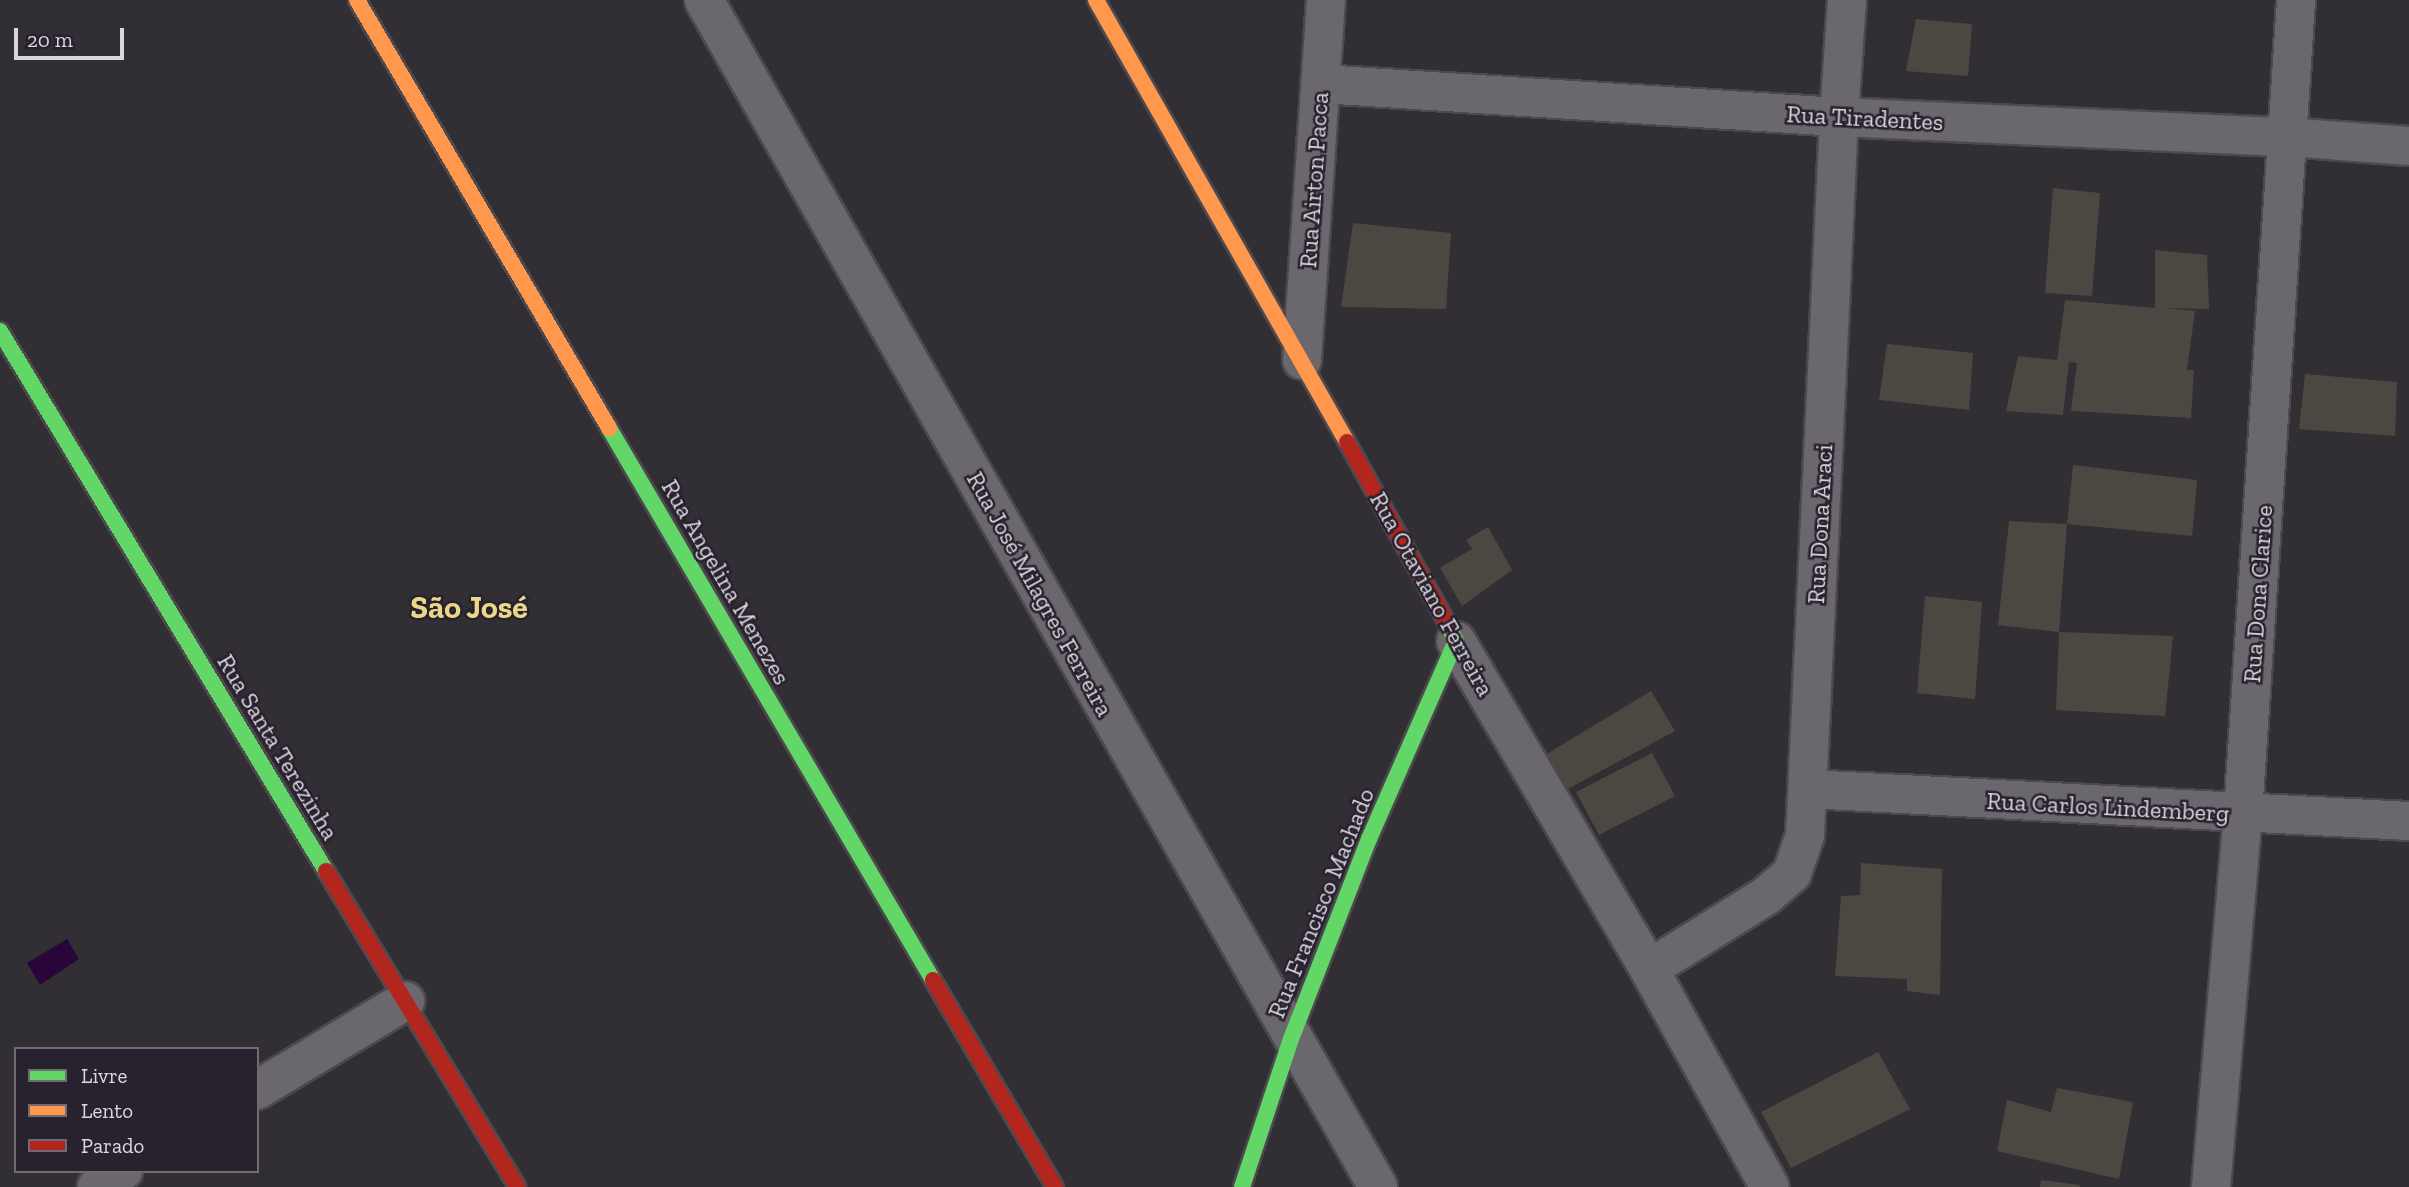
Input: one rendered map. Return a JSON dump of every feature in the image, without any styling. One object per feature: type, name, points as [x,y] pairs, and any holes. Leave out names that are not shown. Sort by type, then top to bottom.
[{"type":"street","name":"Rua Angelina Menezes","points":[[357,0],[1055,1187]]},
{"type":"street","name":"Rua José Milagres Ferreira","points":[[704,0],[1291,1039],[1378,1187]]},
{"type":"street","name":"Rua Otaviano Ferreira","points":[[1096,0],[1457,641],[1649,969],[1770,1187]]},
{"type":"street","name":"Rua Airton Pacca","points":[[1301,360],[1326,0]]},
{"type":"street","name":"Rua Dona Araci","points":[[1649,969],[1766,896],[1792,873],[1805,836],[1839,117],[1847,0]]},
{"type":"street","name":"Rua Dona Clarice","points":[[2211,1187],[2243,814],[2296,0]]},
{"type":"street","name":"Rua Tiradentes","points":[[1321,84],[1839,117],[2287,137],[2409,146]]},
{"type":"street","name":"Rua Santa Terezinha","points":[[0,331],[517,1187]]},
{"type":"street","name":"Rua Francisco Machado","points":[[1242,1187],[1291,1039],[1369,839],[1457,641]]},
{"type":"street","name":"Rua Carlos Lindemberg","points":[[1808,789],[2409,821]]},
{"type":"street","points":[[259,1089],[405,1001]]},
{"type":"street","points":[[97,1187],[120,1173]]},
{"type":"shaded area","points":[[67,939],[79,959],[40,985],[27,963]]},
{"type":"building","points":[[1916,19],[1972,24],[1968,76],[1906,71]]},
{"type":"building","points":[[2053,188],[2100,193],[2092,296],[2045,293]]},
{"type":"building","points":[[1353,223],[1451,233],[1446,309],[1341,307]]},
{"type":"building","points":[[2155,250],[2207,255],[2209,309],[2165,308],[2195,311],[2187,370],[2194,370],[2191,418],[2071,411],[2077,363],[2069,362],[2063,415],[2006,411],[2018,356],[2057,360],[2065,300],[2155,308]]},
{"type":"building","points":[[1887,344],[1973,353],[1969,410],[1879,400]]},
{"type":"building","points":[[2305,374],[2397,382],[2395,436],[2299,429]]},
{"type":"building","points":[[2073,465],[2197,480],[2192,536],[2067,524]]},
{"type":"building","points":[[2009,521],[2067,524],[2059,632],[1998,625]]},
{"type":"building","points":[[1488,527],[1512,570],[1462,606],[1440,568],[1472,549],[1466,540]]},
{"type":"building","points":[[1925,596],[1982,602],[1975,699],[1917,693]]},
{"type":"building","points":[[2059,632],[2173,636],[2165,716],[2056,710]]},
{"type":"building","points":[[1651,691],[1675,731],[1566,790],[1545,755]]},
{"type":"building","points":[[1652,753],[1675,796],[1599,835],[1576,792]]},
{"type":"building","points":[[1861,863],[1942,869],[1940,995],[1907,991],[1907,979],[1835,976],[1841,896],[1860,895]]},
{"type":"building","points":[[1878,1052],[1910,1109],[1791,1168],[1761,1112]]},
{"type":"building","points":[[2057,1088],[2133,1102],[2119,1179],[1997,1151],[2007,1100],[2051,1112]]},
{"type":"building","points":[[2041,1180],[2080,1185],[2080,1187],[2040,1187]]},
{"type":"traffic: fast","points":[[0,331],[326,871]]},
{"type":"traffic: fast","points":[[609,428],[933,980]]},
{"type":"traffic: fast","points":[[1242,1187],[1291,1039],[1369,839],[1456,641],[1449,627]]},
{"type":"traffic: slow","points":[[357,0],[609,428]]},
{"type":"traffic: slow","points":[[1096,0],[1347,442]]},
{"type":"traffic: jam","points":[[1347,442],[1449,627]]},
{"type":"traffic: jam","points":[[326,871],[517,1187]]},
{"type":"traffic: jam","points":[[933,980],[1055,1187]]},
{"type":"district","name":"São José","points":[[469,607]]}]
